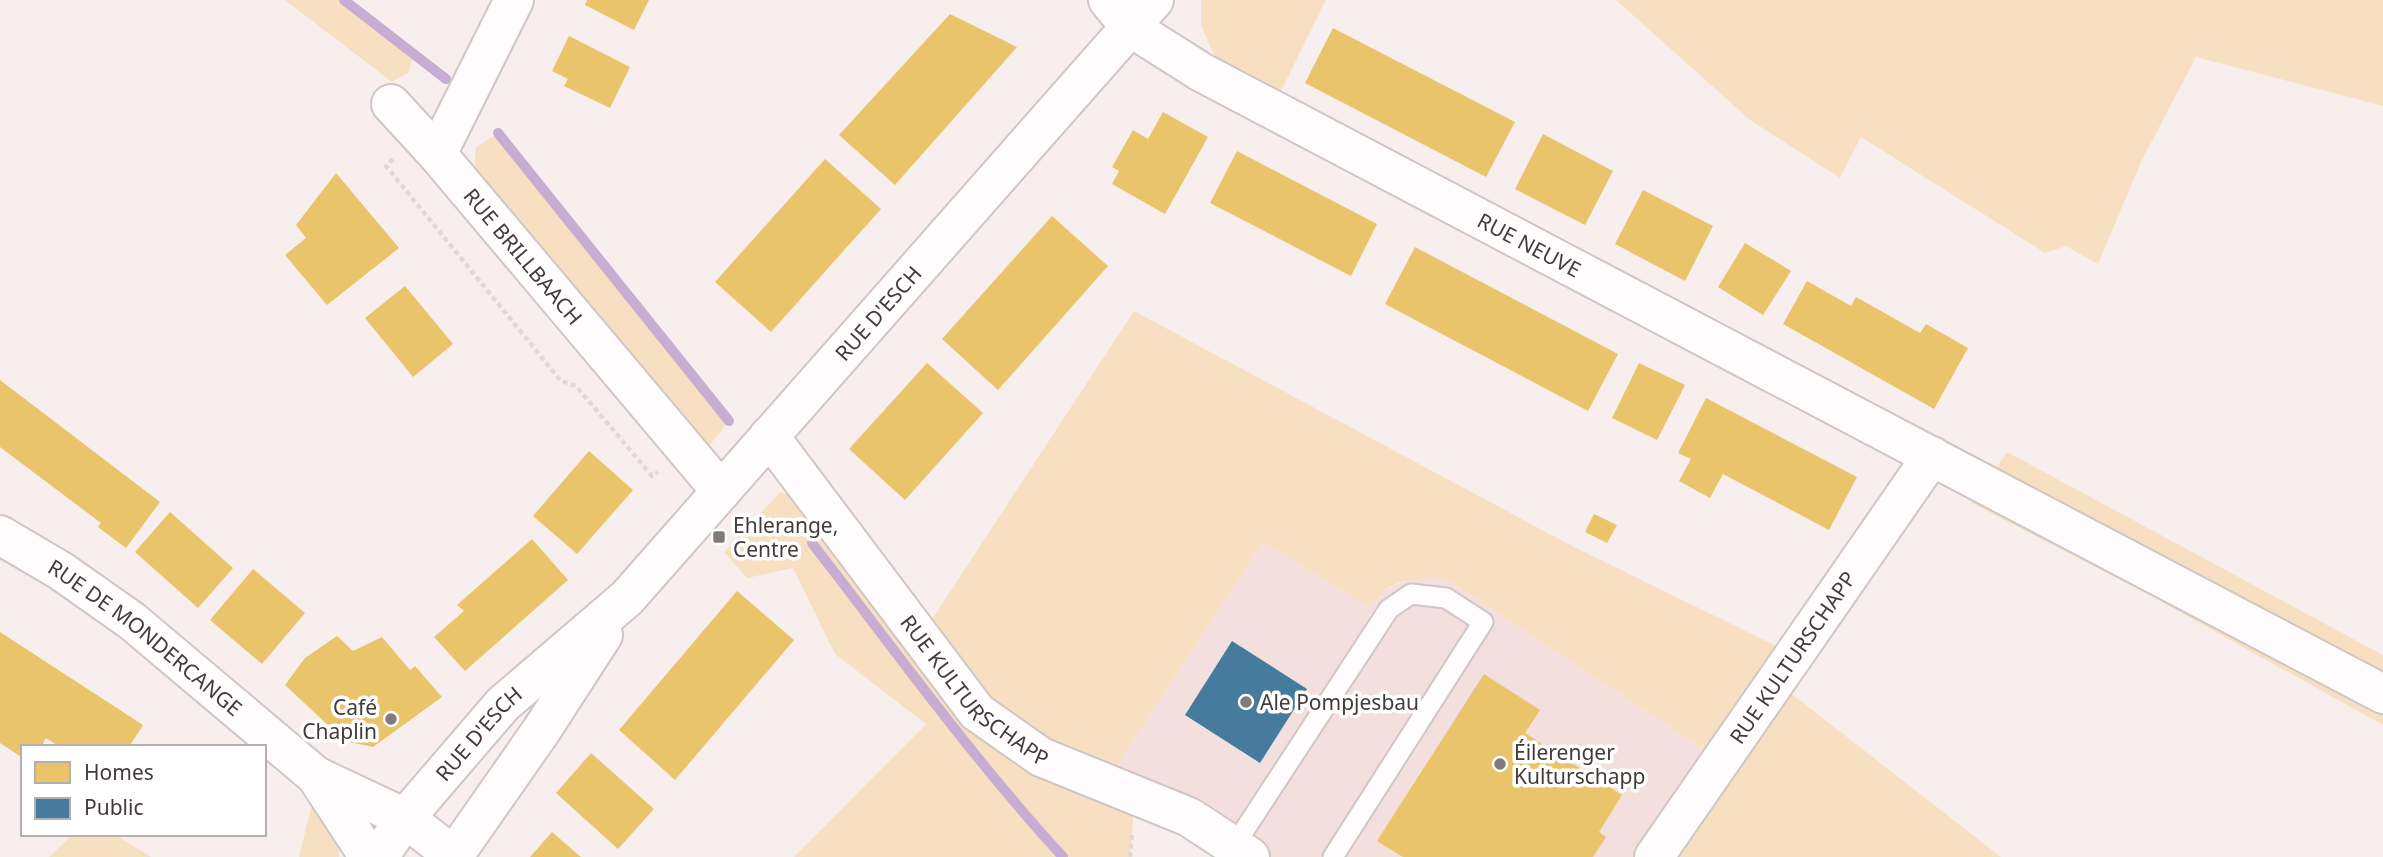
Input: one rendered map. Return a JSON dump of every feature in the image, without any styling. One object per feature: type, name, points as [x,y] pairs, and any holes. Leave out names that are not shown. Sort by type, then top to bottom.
[{"type":"street","points":[[437,154],[514,0]]},
{"type":"street","name":"RUE D'ESCH","points":[[379,857],[405,818],[503,704],[626,598],[721,491],[1130,9]]},
{"type":"street","name":"RUE NEUVE","points":[[1130,9],[1213,78],[2383,694]]},
{"type":"street","name":"RUE BRILLBAACH","points":[[391,103],[721,491]]},
{"type":"street","name":"RUE KULTURSCHAPP","points":[[769,436],[977,712],[1041,757],[1189,817],[1242,852]]},
{"type":"street","name":"RUE KULTURSCHAPP","points":[[1654,857],[1932,456]]},
{"type":"street","name":"RUE DE MONDERCANGE","points":[[0,535],[61,571],[132,621],[316,776],[405,818],[454,857]]},
{"type":"street","name":"RUE D'ESCH","points":[[454,857],[541,732],[626,598]]},
{"type":"street","name":"RUE DE MONDERCANGE","points":[[316,776],[369,857]]},
{"type":"lane","points":[[1242,852],[1389,609],[1411,594],[1446,598],[1483,622],[1333,857]]},
{"type":"path","points":[[386,166],[561,381],[576,386],[652,476],[685,449]]},
{"type":"shaded area","points":[[285,0],[344,0],[414,55],[408,73],[392,82]]},
{"type":"shaded area","points":[[1201,0],[1326,0],[1281,91],[1216,59],[1201,25]]},
{"type":"shaded area","points":[[1616,0],[2383,0],[2383,106],[2196,57],[2141,162],[2098,264],[2066,246],[2045,253],[1861,137],[1840,178],[1750,120]]},
{"type":"shaded area","points":[[498,133],[729,421],[708,447],[474,171],[476,147]]},
{"type":"shaded area","points":[[1134,311],[1574,547],[1793,654],[1775,681],[2001,857],[1654,857],[1718,759],[1448,580],[1425,578],[1404,581],[1385,590],[1369,607],[1263,542],[1107,781],[1135,793],[1130,857],[794,857],[926,724],[835,654],[793,568],[747,578],[724,552],[780,492],[819,503],[921,636]]},
{"type":"shaded area","points":[[2007,452],[2383,655],[2383,725],[2153,597],[1972,503]]},
{"type":"shaded area","points":[[1263,542],[1369,607],[1378,593],[1416,576],[1448,580],[1719,760],[1654,857],[1250,857],[1107,781]]},
{"type":"shaded area","points":[[311,808],[338,830],[339,857],[299,857]]},
{"type":"shaded area","points":[[71,836],[117,836],[151,857],[49,857]]},
{"type":"building: Homes","points":[[587,0],[649,0],[634,30],[585,5]]},
{"type":"building: Homes","points":[[950,14],[1017,47],[895,185],[839,135]]},
{"type":"building: Homes","points":[[1333,28],[1515,122],[1486,177],[1305,83]]},
{"type":"building: Homes","points":[[569,36],[630,67],[610,108],[564,86],[568,79],[552,71]]},
{"type":"building: Homes","points":[[1163,112],[1208,137],[1165,214],[1112,184],[1119,171],[1112,167],[1133,130],[1148,139]]},
{"type":"building: Homes","points":[[1543,134],[1613,171],[1585,225],[1515,189]]},
{"type":"building: Homes","points":[[1237,151],[1377,224],[1351,276],[1210,203]]},
{"type":"building: Homes","points":[[825,159],[881,209],[771,332],[715,282]]},
{"type":"building: Homes","points":[[336,173],[399,248],[327,305],[285,255],[306,238],[296,225]]},
{"type":"building: Homes","points":[[1643,190],[1713,226],[1685,281],[1615,244]]},
{"type":"building: Homes","points":[[1052,216],[1108,266],[998,390],[942,339]]},
{"type":"building: Homes","points":[[1745,243],[1791,271],[1763,315],[1718,287]]},
{"type":"building: Homes","points":[[1415,247],[1618,354],[1588,411],[1385,304]]},
{"type":"building: Homes","points":[[1807,281],[1851,306],[1856,297],[1920,333],[1926,324],[1968,348],[1934,409],[1783,324]]},
{"type":"building: Homes","points":[[405,286],[453,344],[413,377],[365,318]]},
{"type":"building: Homes","points":[[927,363],[983,413],[905,500],[849,449]]},
{"type":"building: Homes","points":[[1639,363],[1685,385],[1657,440],[1612,418]]},
{"type":"building: Homes","points":[[0,380],[160,502],[126,548],[98,527],[101,523],[0,447]]},
{"type":"building: Homes","points":[[1706,398],[1857,477],[1829,530],[1723,474],[1710,498],[1679,481],[1691,459],[1678,453]]},
{"type":"building: Homes","points":[[589,451],[633,490],[577,554],[533,516]]},
{"type":"building: Homes","points":[[170,512],[233,568],[198,608],[135,552]]},
{"type":"building: Homes","points":[[1594,514],[1617,525],[1607,543],[1585,532]]},
{"type":"building: Homes","points":[[532,539],[568,580],[465,671],[434,637],[464,611],[457,605]]},
{"type":"building: Homes","points":[[253,569],[305,613],[262,664],[210,620]]},
{"type":"building: Homes","points":[[737,591],[794,640],[675,780],[619,730]]},
{"type":"building: Homes","points":[[0,632],[143,725],[130,745],[57,745],[46,738],[42,745],[21,745],[21,757],[0,743]]},
{"type":"building: Homes","points":[[337,636],[353,651],[382,637],[410,670],[415,666],[442,697],[373,747],[345,741],[285,685],[305,658]]},
{"type":"building: Homes","name":"Éilerenger Kulturschapp","points":[[1484,674],[1540,710],[1525,733],[1622,795],[1599,832],[1606,837],[1593,857],[1403,857],[1377,841]]},
{"type":"building: Homes","points":[[591,753],[654,809],[618,849],[556,793]]},
{"type":"building: Homes","points":[[552,832],[581,857],[530,857]]},
{"type":"building: Public","name":"Ale Pompjesbau","points":[[1232,641],[1307,689],[1260,763],[1185,715]]},
{"type":"waterway","points":[[344,0],[446,79]]},
{"type":"waterway","points":[[498,133],[729,421]]},
{"type":"waterway","points":[[812,543],[966,743],[1063,857]]},
{"type":"place","name":"Ehlerange, Centre","points":[[719,537]]},
{"type":"place","name":"Ale Pompjesbau","points":[[1246,702]]},
{"type":"place","name":"Café Chaplin","points":[[391,719]]},
{"type":"place","name":"Éilerenger Kulturschapp","points":[[1500,764]]}]
